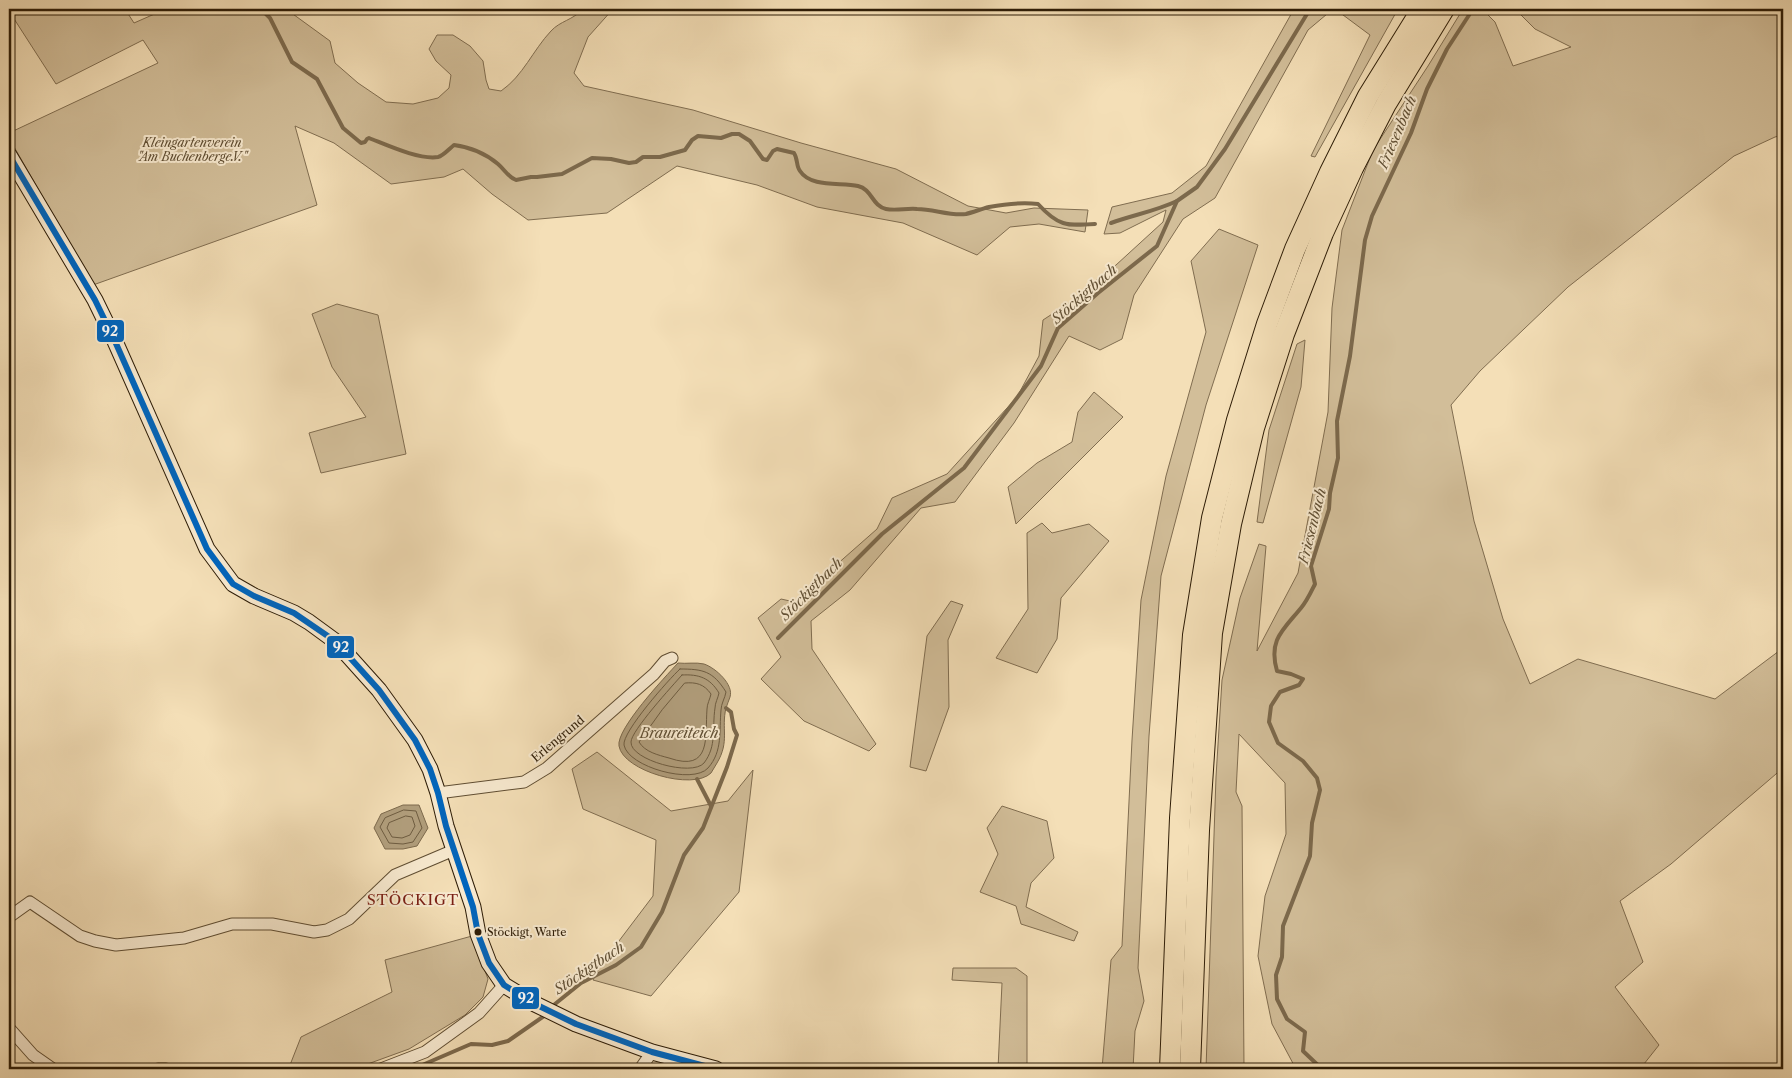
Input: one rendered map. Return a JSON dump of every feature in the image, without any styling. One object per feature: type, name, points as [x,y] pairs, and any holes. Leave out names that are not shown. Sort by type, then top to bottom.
[{"type":"highway","points":[[1170,1069],[1180,818],[1192,645],[1212,518],[1237,420],[1267,324],[1295,249],[1330,172],[1368,96],[1422,9]]},
{"type":"highway","points":[[1190,1069],[1198,830],[1211,643],[1233,514],[1254,428],[1284,334],[1323,233],[1353,168],[1386,104],[1444,9]]},
{"type":"street","points":[[9,155],[95,300],[207,548],[233,584],[254,596],[294,613],[335,641],[379,690],[415,740],[430,769],[438,793],[473,907],[478,934],[489,963],[504,985],[535,1004],[576,1024],[652,1052],[716,1069]]},
{"type":"street","name":"Erlengrund","points":[[438,793],[524,782],[547,768],[654,674],[665,661],[672,658]]},
{"type":"street","points":[[9,917],[30,902],[80,936],[116,945],[184,938],[232,924],[272,924],[314,932],[327,930],[348,919],[395,875],[454,850]]},
{"type":"street","points":[[381,1069],[425,1052],[479,1013],[504,985]]},
{"type":"street","points":[[9,1028],[33,1055],[53,1069]]},
{"type":"street","points":[[640,1069],[652,1052]]},
{"type":"street","points":[[158,1069],[166,1069]]},
{"type":"green space","name":"Kleingartenverein \"Am Buchenberge.V.\"","points":[[9,9],[125,9],[134,23],[159,12],[158,9],[286,9],[330,41],[335,63],[358,83],[386,102],[413,104],[438,98],[449,88],[451,75],[436,61],[429,49],[437,35],[453,35],[470,46],[483,61],[489,89],[501,91],[516,78],[545,38],[558,25],[575,16],[583,9],[613,9],[588,37],[574,73],[584,86],[693,110],[801,143],[896,169],[968,206],[1006,213],[1034,208],[1088,210],[1085,232],[1039,224],[1010,227],[977,255],[903,223],[817,207],[757,185],[677,166],[607,213],[528,220],[492,194],[463,169],[444,177],[391,184],[334,143],[295,126],[317,205],[93,285],[9,138],[9,133],[158,63],[143,40],[56,84]]},
{"type":"green space","points":[[1294,9],[1333,9],[1308,30],[1215,198],[1183,219],[1134,295],[1122,339],[1100,350],[1069,336],[1014,423],[955,502],[921,508],[850,590],[811,621],[812,649],[876,744],[869,751],[804,721],[761,679],[781,657],[758,618],[781,599],[799,603],[835,566],[877,529],[892,498],[947,474],[1017,397],[1039,356],[1043,320],[1069,303],[1116,265],[1163,222],[1166,210],[1120,233],[1104,234],[1112,207],[1172,193],[1206,166]]},
{"type":"green space","points":[[1335,9],[1398,9],[1315,157],[1311,156],[1370,35]]},
{"type":"green space","points":[[1463,9],[1482,9],[1495,22],[1513,66],[1571,47],[1535,29],[1518,12],[1519,9],[1783,9],[1783,135],[1734,156],[1568,287],[1480,371],[1451,405],[1474,521],[1503,619],[1530,684],[1578,659],[1715,699],[1783,648],[1783,768],[1671,864],[1620,901],[1643,962],[1615,987],[1659,1045],[1640,1069],[1296,1069],[1272,1024],[1258,956],[1265,896],[1286,834],[1285,783],[1239,734],[1236,792],[1242,806],[1244,1069],[1206,1069],[1216,777],[1222,680],[1240,598],[1259,544],[1266,546],[1257,651],[1298,573],[1328,412],[1332,308],[1342,230],[1373,150]]},
{"type":"green space","points":[[1219,229],[1258,245],[1206,405],[1161,576],[1149,736],[1138,968],[1144,1001],[1135,1031],[1133,1069],[1102,1069],[1111,960],[1122,946],[1141,600],[1166,476],[1206,332],[1191,261]]},
{"type":"green space","points":[[337,304],[378,315],[406,454],[321,473],[309,433],[366,417],[332,367],[312,314]]},
{"type":"green space","points":[[1305,340],[1301,387],[1263,523],[1257,522],[1269,430],[1297,344]]},
{"type":"green space","points":[[1094,392],[1123,417],[1016,524],[1008,487],[1037,463],[1072,442],[1078,412]]},
{"type":"green space","points":[[1042,523],[1052,533],[1089,524],[1109,541],[1061,598],[1057,639],[1037,673],[996,658],[1028,609],[1027,533]]},
{"type":"green space","points":[[951,601],[963,605],[948,640],[949,707],[926,771],[910,767],[927,636]]},
{"type":"green space","points":[[597,752],[671,811],[728,801],[753,770],[739,892],[651,996],[593,980],[600,966],[653,896],[656,840],[583,809],[572,769]]},
{"type":"green space","points":[[1002,806],[1047,821],[1054,858],[1031,883],[1026,907],[1078,932],[1074,941],[1021,924],[1016,906],[980,892],[998,854],[987,828]]},
{"type":"green space","points":[[472,936],[488,979],[483,997],[465,1015],[409,1049],[354,1069],[290,1069],[301,1037],[392,992],[385,960]]},
{"type":"green space","points":[[953,968],[1016,968],[1027,976],[1027,1069],[998,1069],[1002,983],[952,980]]},
{"type":"water","name":"Braureiteich","points":[[678,663],[701,663],[709,666],[727,682],[731,692],[726,708],[724,741],[721,755],[711,773],[702,778],[690,780],[660,776],[645,770],[623,755],[619,746],[620,738],[633,716]]},
{"type":"water","points":[[403,805],[419,805],[428,828],[417,846],[403,849],[385,849],[374,828],[381,814]]},
{"type":"waterway","points":[[261,9],[270,18],[292,62],[317,79],[343,128],[361,143],[369,138],[403,151],[430,157],[438,157],[454,145],[460,146],[472,149],[488,157],[516,180],[562,174],[592,158],[611,159],[629,163],[636,162],[643,157],[660,157],[685,150],[692,140],[698,136],[721,138],[732,134],[739,134],[750,141],[763,159],[767,160],[773,151],[777,149],[794,153],[799,169],[811,180],[858,186],[866,190],[878,205],[886,209],[923,209],[966,214],[989,207],[1032,203],[1038,204],[1057,221],[1077,225],[1095,224]]},
{"type":"waterway","name":"Stöckigtbach","points":[[778,638],[882,534],[964,468],[1041,366],[1058,328],[1157,246],[1177,201],[1197,187],[1225,149],[1310,9]]},
{"type":"waterway","name":"Friesenbach","points":[[1322,1069],[1303,1051],[1305,1032],[1287,1019],[1277,999],[1276,975],[1282,957],[1283,926],[1310,856],[1312,823],[1320,790],[1317,778],[1303,761],[1278,743],[1269,722],[1271,706],[1280,692],[1299,685],[1303,679],[1277,671],[1274,651],[1283,629],[1305,602],[1315,584],[1311,566],[1329,509],[1330,493],[1338,458],[1337,421],[1350,356],[1365,240],[1372,216],[1411,133],[1427,89],[1447,49],[1473,9]]},
{"type":"waterway","points":[[1111,223],[1161,208],[1177,201]]},
{"type":"waterway","name":"Stöckigtbach","points":[[555,1004],[581,983],[616,965],[641,947],[662,912],[684,855],[703,828],[727,767],[737,735],[731,712],[726,708]]},
{"type":"waterway","points":[[697,779],[711,806]]},
{"type":"waterway","name":"Stöckigtbach","points":[[413,1069],[471,1044],[492,1045],[508,1041],[544,1016]]},
{"type":"transit line","name":"92","points":[[9,155],[95,300],[207,549],[233,584],[254,596],[294,613],[335,641],[379,690],[415,740],[430,769],[438,793],[446,826],[473,907],[478,934],[489,963],[504,985],[535,1004],[576,1024],[652,1052],[716,1069]]},
{"type":"place","name":"Stöckigt, Warte","points":[[478,932]]},
{"type":"district","name":"STÖCKIGT","points":[[413,900]]}]
